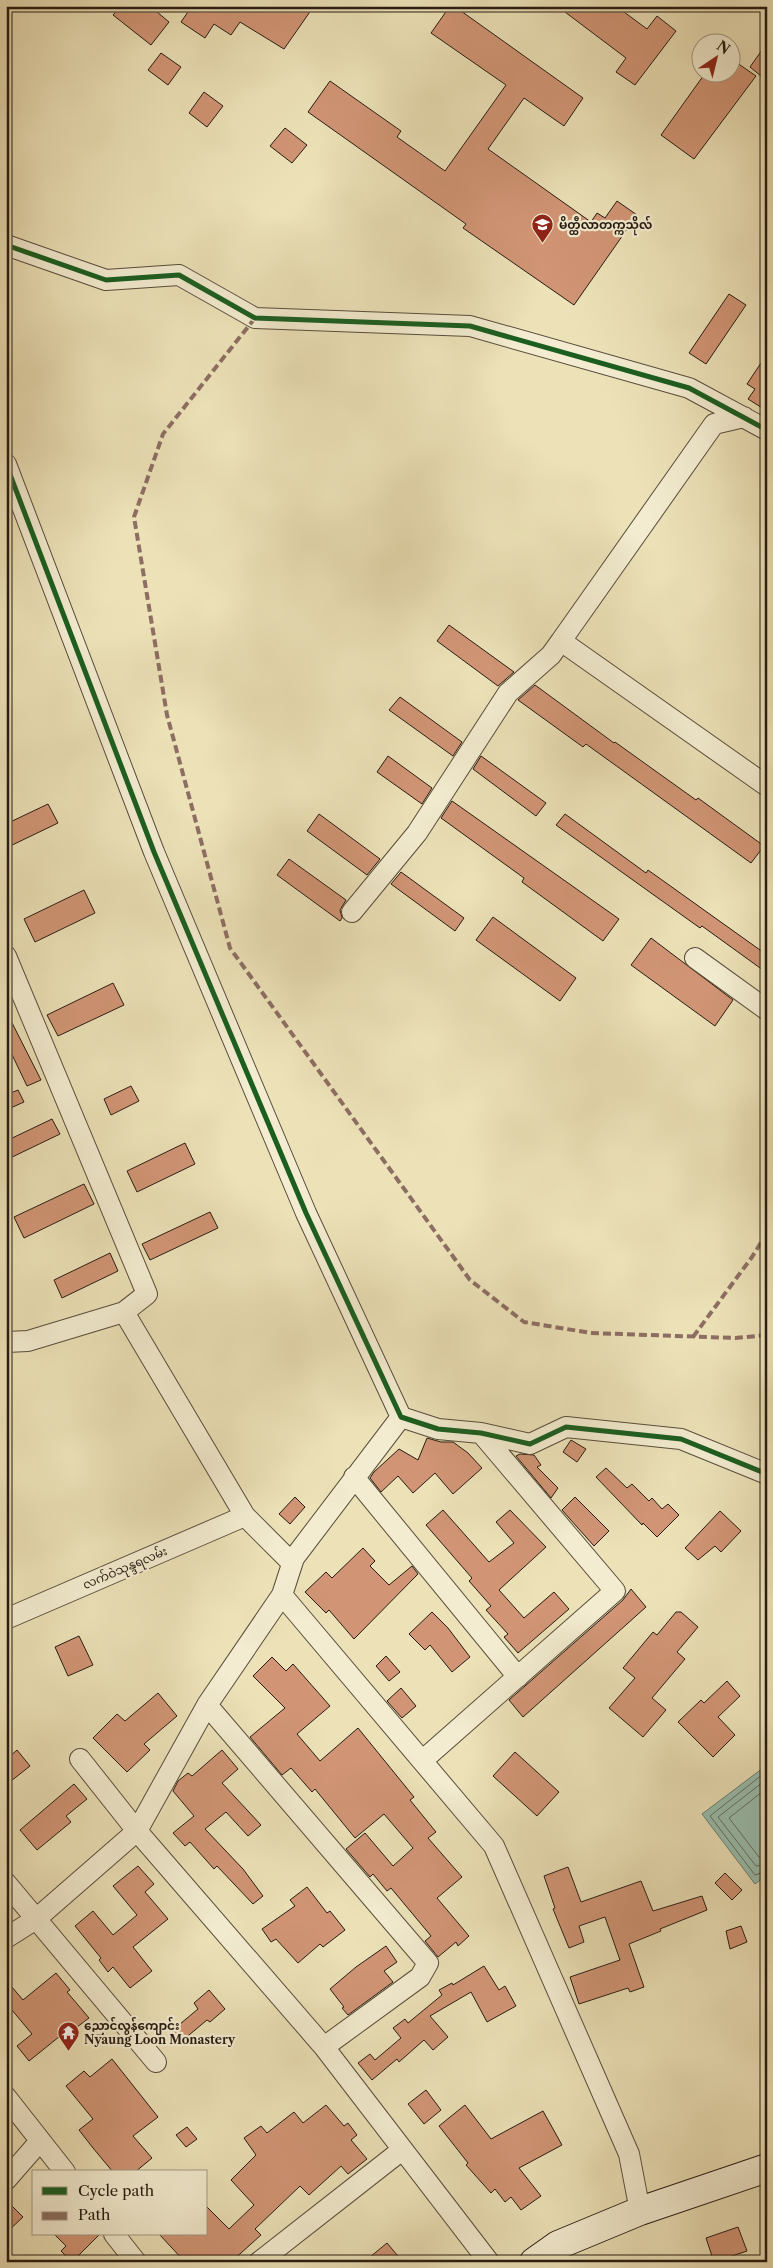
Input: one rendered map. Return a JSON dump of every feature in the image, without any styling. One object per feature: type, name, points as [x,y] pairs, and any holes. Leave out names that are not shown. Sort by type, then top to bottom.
[{"type":"street","points":[[6,245],[106,280],[179,275],[255,318],[470,326],[689,388],[767,430]]},
{"type":"street","points":[[352,912],[417,833],[508,693],[551,655],[714,424],[744,417]]},
{"type":"street","points":[[6,464],[154,852],[306,1213],[401,1417],[438,1429],[480,1433],[530,1444],[566,1427],[681,1439],[767,1474]]},
{"type":"street","points":[[561,641],[767,786]]},
{"type":"street","points":[[6,956],[147,1294],[124,1312],[28,1341],[6,1342]]},
{"type":"street","points":[[695,958],[767,1010]]},
{"type":"street","points":[[124,1312],[245,1516],[292,1563]]},
{"type":"street","points":[[6,1938],[36,1919],[137,1831],[207,1705],[282,1595],[294,1558],[401,1417]]},
{"type":"street","points":[[423,1760],[615,1591],[480,1433]]},
{"type":"street","points":[[354,1477],[518,1677]]},
{"type":"street","name":"လက်ဝဲသုန္ဒရလမ်း","points":[[6,1619],[245,1516]]},
{"type":"street","points":[[282,1595],[494,1846],[628,2154],[640,2211]]},
{"type":"street","points":[[207,1705],[428,1963],[420,1977],[324,2048]]},
{"type":"street","points":[[80,1759],[137,1831],[324,2048],[489,2262]]},
{"type":"street","points":[[6,1882],[156,2062]]},
{"type":"street","points":[[6,2097],[63,2170]]},
{"type":"street","points":[[6,2180],[40,2141]]},
{"type":"street","points":[[259,2262],[402,2150]]},
{"type":"street","points":[[534,2262],[558,2245],[640,2211],[767,2168]]},
{"type":"street","points":[[116,2236],[136,2262]]},
{"type":"water","points":[[767,1765],[767,1875],[755,1884],[702,1814]]},
{"type":"building","points":[[121,6],[150,6],[169,22],[151,45],[113,15]]},
{"type":"building","points":[[192,6],[314,6],[284,49],[240,22],[231,35],[214,24],[205,38],[181,22]]},
{"type":"building","points":[[450,6],[454,6],[583,98],[564,126],[524,98],[488,149],[591,222],[597,213],[605,218],[617,201],[637,215],[574,305],[463,228],[466,224],[308,112],[330,81],[401,131],[397,137],[445,171],[506,85],[431,33]]},
{"type":"building","points":[[557,6],[616,6],[647,29],[657,16],[676,31],[635,85],[616,72],[626,58]]},
{"type":"building","points":[[767,43],[767,81],[750,67]]},
{"type":"building","points":[[161,53],[181,67],[168,85],[148,70]]},
{"type":"building","points":[[740,65],[756,76],[694,159],[661,135],[699,82],[740,82]]},
{"type":"building","points":[[204,92],[223,106],[207,127],[189,113]]},
{"type":"building","points":[[285,128],[307,145],[292,163],[270,146]]},
{"type":"building","points":[[729,294],[746,305],[706,364],[689,353]]},
{"type":"building","points":[[767,354],[767,411],[748,399],[755,389],[747,384]]},
{"type":"building","points":[[449,625],[514,672],[498,686],[437,641]]},
{"type":"building","points":[[535,685],[614,743],[696,800],[698,798],[764,846],[751,863],[586,744],[583,747],[518,700]]},
{"type":"building","points":[[400,697],[462,742],[453,756],[389,710]]},
{"type":"building","points":[[388,756],[432,788],[422,804],[377,772]]},
{"type":"building","points":[[481,756],[546,803],[536,816],[473,769]]},
{"type":"building","points":[[452,801],[619,919],[603,941],[522,882],[524,878],[441,818]]},
{"type":"building","points":[[48,804],[58,823],[6,848],[6,824]]},
{"type":"building","points":[[319,814],[380,859],[367,875],[307,831]]},
{"type":"building","points":[[565,814],[646,873],[648,870],[767,955],[767,973],[702,926],[700,928],[556,825]]},
{"type":"building","points":[[289,859],[346,900],[340,910],[342,918],[340,921],[277,875]]},
{"type":"building","points":[[401,872],[464,918],[455,931],[391,884]]},
{"type":"building","points":[[84,890],[95,913],[35,942],[24,919]]},
{"type":"building","points":[[493,917],[576,978],[560,1001],[476,940]]},
{"type":"building","points":[[651,938],[733,1000],[715,1026],[631,965]]},
{"type":"building","points":[[113,983],[124,1005],[58,1036],[47,1015]]},
{"type":"building","points":[[6,1011],[41,1080],[27,1086],[6,1042]]},
{"type":"building","points":[[131,1086],[139,1101],[111,1115],[104,1099]]},
{"type":"building","points":[[18,1090],[24,1102],[6,1110],[6,1095]]},
{"type":"building","points":[[52,1119],[60,1134],[6,1160],[6,1141]]},
{"type":"building","points":[[185,1143],[195,1164],[137,1192],[127,1171]]},
{"type":"building","points":[[84,1184],[94,1204],[24,1238],[14,1217]]},
{"type":"building","points":[[210,1212],[218,1228],[150,1260],[142,1244]]},
{"type":"building","points":[[110,1253],[118,1271],[62,1298],[54,1280]]},
{"type":"building","points":[[427,1438],[441,1442],[453,1442],[468,1453],[482,1468],[453,1494],[435,1473],[413,1493],[398,1476],[381,1492],[370,1478],[374,1472],[399,1449],[418,1460]]},
{"type":"building","points":[[571,1440],[586,1449],[577,1462],[563,1452]]},
{"type":"building","points":[[520,1454],[534,1455],[541,1465],[537,1467],[558,1488],[551,1498],[516,1456]]},
{"type":"building","points":[[606,1468],[627,1488],[632,1484],[649,1501],[652,1498],[662,1509],[668,1504],[679,1515],[657,1537],[643,1523],[642,1525],[596,1477]]},
{"type":"building","points":[[295,1497],[305,1507],[290,1524],[279,1514]]},
{"type":"building","points":[[575,1497],[609,1531],[594,1546],[562,1510]]},
{"type":"building","points":[[443,1510],[489,1562],[514,1543],[496,1522],[510,1510],[546,1547],[499,1590],[524,1618],[554,1592],[569,1609],[518,1653],[504,1637],[508,1634],[486,1610],[491,1606],[469,1581],[472,1578],[426,1525]]},
{"type":"building","points":[[720,1511],[741,1531],[721,1552],[715,1546],[698,1560],[685,1548]]},
{"type":"building","points":[[363,1548],[375,1561],[370,1566],[389,1585],[412,1566],[418,1574],[354,1639],[329,1610],[326,1613],[305,1592],[326,1572],[332,1578]]},
{"type":"building","points":[[631,1589],[646,1607],[523,1717],[509,1700],[623,1600]]},
{"type":"building","points":[[432,1612],[448,1628],[470,1657],[452,1672],[430,1645],[425,1650],[409,1634]]},
{"type":"building","points":[[676,1612],[681,1612],[698,1627],[677,1652],[685,1659],[652,1698],[666,1710],[643,1737],[609,1708],[635,1678],[623,1668],[653,1632],[657,1635]]},
{"type":"building","points":[[79,1636],[93,1665],[68,1676],[55,1647]]},
{"type":"building","points":[[386,1656],[400,1672],[389,1681],[376,1666]]},
{"type":"building","points":[[272,1657],[286,1671],[293,1664],[330,1706],[297,1734],[320,1761],[358,1728],[414,1797],[410,1800],[436,1832],[428,1838],[462,1877],[437,1898],[469,1936],[458,1946],[456,1942],[438,1957],[425,1941],[431,1936],[391,1888],[387,1891],[373,1874],[370,1877],[346,1849],[365,1833],[393,1866],[413,1848],[384,1814],[355,1838],[315,1789],[312,1792],[291,1768],[282,1775],[250,1737],[285,1708],[253,1676]]},
{"type":"building","points":[[727,1681],[740,1696],[718,1717],[735,1735],[713,1757],[678,1722],[701,1700],[704,1703]]},
{"type":"building","points":[[401,1688],[416,1706],[402,1718],[387,1701]]},
{"type":"building","points":[[158,1693],[177,1716],[144,1744],[150,1750],[127,1772],[93,1738],[117,1714],[125,1721]]},
{"type":"building","points":[[17,1750],[30,1766],[6,1785],[6,1760]]},
{"type":"building","points":[[222,1750],[238,1769],[222,1783],[261,1825],[248,1836],[226,1812],[205,1829],[243,1869],[263,1896],[253,1904],[217,1866],[214,1869],[190,1842],[185,1846],[173,1833],[194,1816],[173,1791],[178,1781],[188,1773],[192,1776]]},
{"type":"building","points":[[515,1752],[559,1792],[537,1816],[493,1776]]},
{"type":"building","points":[[74,1784],[87,1799],[66,1816],[71,1822],[37,1850],[20,1830]]},
{"type":"building","points":[[138,1866],[154,1884],[145,1892],[168,1919],[133,1947],[152,1971],[130,1988],[113,1967],[108,1972],[99,1960],[101,1958],[75,1926],[93,1911],[113,1935],[137,1915],[113,1886]]},
{"type":"building","points":[[568,1867],[581,1902],[641,1881],[653,1911],[702,1896],[707,1910],[629,1944],[644,1987],[630,1992],[628,1988],[579,2004],[570,1977],[620,1960],[605,1917],[579,1926],[584,1942],[569,1948],[553,1909],[555,1908],[544,1876]]},
{"type":"building","points":[[725,1873],[742,1890],[732,1900],[715,1883]]},
{"type":"building","points":[[307,1887],[327,1913],[330,1911],[345,1930],[323,1947],[320,1944],[298,1963],[276,1939],[271,1942],[262,1929],[295,1906],[290,1900]]},
{"type":"building","points":[[741,1926],[747,1942],[730,1949],[726,1931]]},
{"type":"building","points":[[386,1946],[397,1962],[384,1971],[393,1982],[348,2015],[330,1989],[356,1967]]},
{"type":"building","points":[[484,1966],[499,1990],[505,1986],[516,2006],[487,2022],[471,1992],[430,2016],[448,2037],[433,2050],[424,2040],[399,2062],[397,2059],[372,2080],[358,2063],[370,2054],[375,2060],[401,2038],[393,2028],[405,2019],[408,2023],[442,1995],[439,1990],[452,1983],[453,1985]]},
{"type":"building","points":[[56,1973],[70,1990],[67,1992],[89,2018],[77,2027],[75,2024],[29,2061],[17,2046],[32,2034],[6,2003],[6,1980],[23,2000]]},
{"type":"building","points":[[209,1990],[225,2009],[210,2022],[207,2020],[177,2045],[168,2034],[198,2009],[194,2003]]},
{"type":"building","points":[[112,2059],[158,2117],[133,2136],[152,2158],[137,2170],[111,2170],[79,2130],[93,2119],[66,2086],[84,2071],[90,2077]]},
{"type":"building","points":[[426,2090],[441,2110],[424,2124],[408,2104]]},
{"type":"building","points":[[326,2105],[344,2126],[348,2123],[357,2135],[351,2140],[367,2159],[348,2174],[341,2166],[309,2195],[300,2186],[255,2229],[261,2235],[231,2262],[185,2262],[161,2236],[208,2236],[208,2208],[229,2229],[254,2205],[231,2180],[256,2155],[244,2138],[261,2126],[267,2133],[294,2112],[303,2123]]},
{"type":"building","points":[[465,2105],[491,2139],[543,2111],[562,2145],[519,2168],[541,2196],[521,2210],[511,2197],[505,2202],[495,2189],[491,2193],[466,2165],[468,2163],[439,2126]]},
{"type":"building","points":[[187,2127],[197,2139],[186,2147],[176,2135]]},
{"type":"building","points":[[6,2200],[23,2217],[6,2233]]},
{"type":"building","points":[[738,2227],[747,2251],[714,2262],[706,2238]]},
{"type":"building","points":[[56,2236],[98,2236],[72,2262],[61,2251],[66,2246]]},
{"type":"building","points":[[387,2243],[403,2262],[364,2262]]},
{"type":"marked path","points":[[255,318],[163,434],[134,517],[167,715],[230,948],[470,1280],[524,1322],[591,1333],[735,1338],[767,1335]]},
{"type":"marked path","points":[[693,1337],[752,1257],[767,1233]]},
{"type":"cycle path","points":[[6,245],[106,280],[179,275],[255,318],[470,326],[689,388],[767,430]]},
{"type":"cycle path","points":[[6,464],[154,852],[306,1213],[401,1417],[438,1429],[481,1433],[530,1444],[566,1427],[681,1439],[767,1474]]},
{"type":"place","name":"မိတ္ထီလာတက္ကသိုလ်","points":[[543,244]]},
{"type":"place","name":"ညောင်လွန်ကျောင်း Nyaung Loon Monastery","points":[[68,2052]]}]
